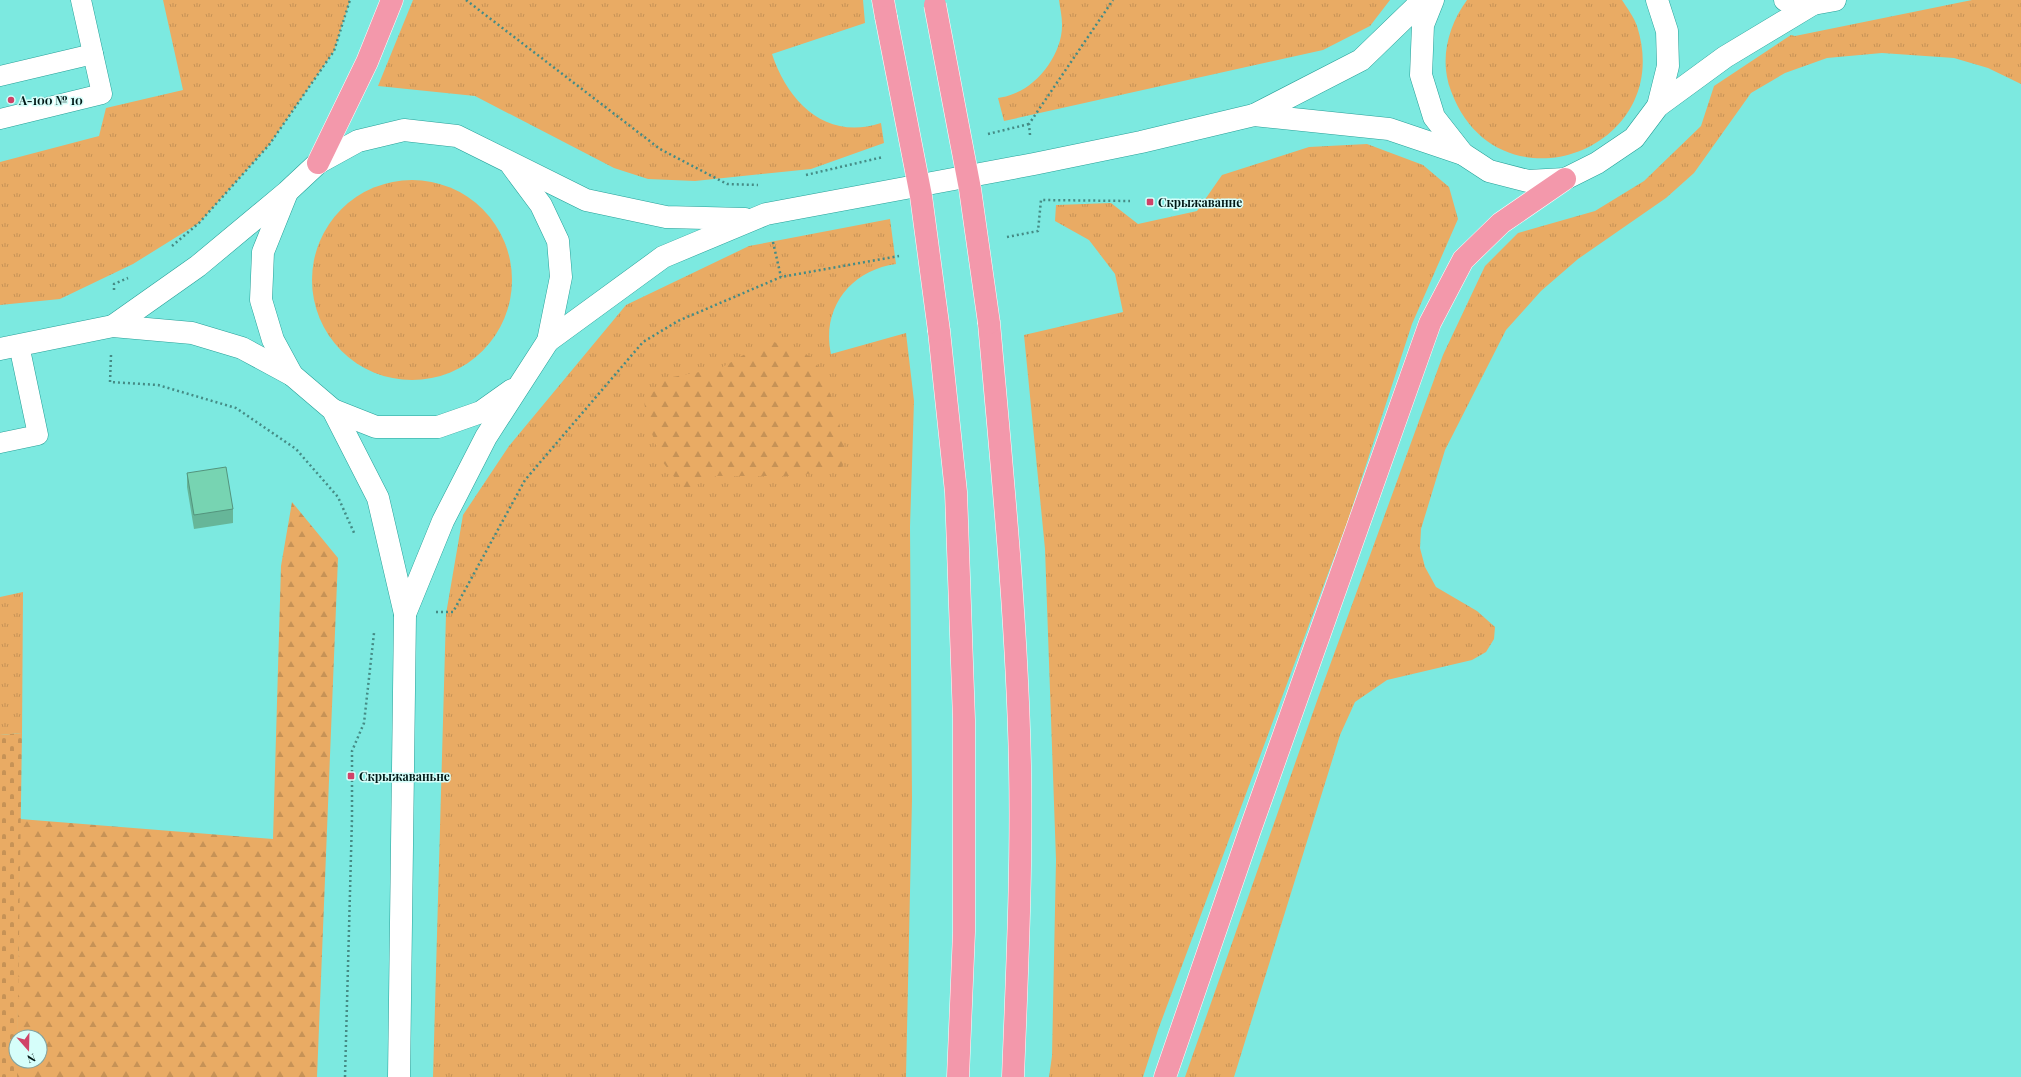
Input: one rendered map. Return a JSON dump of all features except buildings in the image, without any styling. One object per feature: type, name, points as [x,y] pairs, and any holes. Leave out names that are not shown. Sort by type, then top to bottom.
[{"type":"highway","points":[[318,162],[367,62],[392,0]]},
{"type":"highway","points":[[935,3],[970,189],[989,323],[1012,586],[1020,764],[1021,886],[1013,1077]]},
{"type":"highway","points":[[884,8],[921,196],[939,331],[956,492],[964,720],[964,932],[958,1077]]},
{"type":"highway","points":[[1165,1077],[1249,833],[1430,323],[1463,260],[1501,223],[1565,179]]},
{"type":"main road","points":[[113,326],[198,266],[287,192],[318,162],[358,141],[404,130],[456,136],[586,200],[666,217],[759,217],[1141,142],[1254,115],[1361,60],[1423,0]]},
{"type":"main road","points":[[1434,0],[1423,26],[1421,75],[1434,117],[1464,154]]},
{"type":"main road","points":[[1657,0],[1667,31],[1668,66],[1658,106]]},
{"type":"main road","points":[[1785,0],[1813,4],[1835,0]]},
{"type":"main road","points":[[1254,115],[1389,129],[1464,154],[1489,170],[1528,181],[1565,179],[1598,163],[1634,138],[1658,106],[1725,57],[1813,4]]},
{"type":"main road","points":[[405,614],[444,521],[482,444],[548,341],[560,277],[558,241],[541,205],[510,163]]},
{"type":"main road","points":[[287,192],[263,252],[261,300],[273,340],[292,375]]},
{"type":"main road","points":[[548,341],[663,257],[759,217]]},
{"type":"main road","points":[[10,347],[113,326],[192,333],[242,348],[292,375],[333,410],[376,427],[438,427],[481,412],[523,382]]},
{"type":"main road","points":[[333,410],[378,498],[405,614],[399,1077]]},
{"type":"lane","points":[[0,119],[102,94],[81,0]]},
{"type":"lane","points":[[0,76],[93,54]]},
{"type":"lane","points":[[0,442],[38,435],[10,347]]},
{"type":"path","points":[[169,249],[199,223],[270,145],[334,51],[350,0]]},
{"type":"path","points":[[466,0],[660,149],[727,184],[761,185],[759,217],[780,277]]},
{"type":"path","points":[[999,238],[1038,231],[1041,200],[1034,164],[1029,124],[1113,0]]},
{"type":"path","points":[[1041,200],[1130,201]]},
{"type":"path","points":[[405,614],[453,612],[525,480],[643,342],[678,322],[780,277],[906,255]]},
{"type":"path","points":[[133,276],[114,284],[110,382],[158,385],[236,408],[296,449],[338,497],[356,536]]},
{"type":"path","points":[[345,1077],[352,818],[352,751],[364,723],[368,672],[374,630]]},
{"type":"green space","points":[[163,0],[350,0],[334,51],[269,145],[199,223],[133,264],[60,299],[0,305],[0,162],[99,136],[106,108],[183,90]]},
{"type":"green space","points":[[413,0],[863,0],[865,23],[772,54],[779,72],[788,88],[799,102],[812,114],[827,122],[843,127],[861,127],[881,123],[884,143],[811,169],[695,181],[648,179],[614,168],[475,96],[378,86]]},
{"type":"green space","points":[[1059,0],[1390,0],[1370,26],[1323,50],[1004,121],[998,98],[1023,90],[1040,75],[1054,56],[1061,35],[1062,21]]},
{"type":"green space","points":[[1467,0],[1622,0],[1637,26],[1642,70],[1631,106],[1608,134],[1576,152],[1541,158],[1505,151],[1474,129],[1451,91],[1447,79],[1446,55],[1450,32],[1460,10]]},
{"type":"green space","points":[[1972,0],[2021,0],[2021,84],[1988,68],[1954,58],[1882,53],[1827,58],[1785,73],[1751,93],[1694,173],[1666,198],[1578,259],[1541,291],[1506,330],[1445,450],[1421,529],[1420,548],[1425,567],[1436,587],[1477,611],[1495,627],[1494,639],[1486,652],[1472,660],[1387,680],[1355,702],[1340,735],[1234,1077],[1185,1077],[1318,698],[1443,355],[1485,266],[1518,233],[1595,211],[1644,181],[1701,126],[1714,86],[1791,35],[1795,36]]},
{"type":"green space","points":[[1367,144],[1423,165],[1449,187],[1458,219],[1412,324],[1348,520],[1158,1030],[1143,1077],[1049,1077],[1052,1056],[1056,860],[1045,549],[1024,335],[1123,312],[1115,274],[1089,240],[1055,221],[1056,205],[1111,203],[1138,224],[1197,211],[1222,175],[1309,147]]},
{"type":"green space","points":[[412,180],[431,182],[459,192],[475,203],[489,217],[500,233],[504,242],[510,261],[512,280],[510,299],[500,327],[489,343],[475,357],[459,368],[450,372],[431,378],[412,380],[393,378],[365,368],[349,357],[335,343],[324,327],[320,318],[314,299],[312,280],[314,261],[324,233],[335,217],[349,203],[365,192],[374,188],[393,182]]},
{"type":"green space","points":[[890,219],[896,264],[865,274],[853,283],[843,294],[835,307],[829,337],[831,354],[906,333],[914,401],[910,527],[912,799],[906,1077],[433,1077],[446,614],[463,515],[509,446],[626,305],[749,246]]},
{"type":"green space","points":[[769,340],[814,358],[835,405],[847,457],[841,468],[795,476],[716,476],[684,490],[662,461],[647,420],[644,401],[667,378],[721,368]]},
{"type":"green space","points":[[292,502],[338,558],[317,1077],[17,1077],[17,1069],[48,1069],[48,1029],[17,1029],[20,819],[273,839],[281,566]]},
{"type":"green space","points":[[23,592],[22,733],[0,735],[0,597]]},
{"type":"green space","points":[[22,733],[18,1029],[8,1029],[8,1069],[17,1069],[17,1077],[0,1077],[0,735]]},
{"type":"place","name":"А-100 № 10","points":[[11,100]]},
{"type":"place","name":"Скрыжаванне","points":[[1150,202]]},
{"type":"place","name":"Скрыжаваньне","points":[[351,776]]}]
